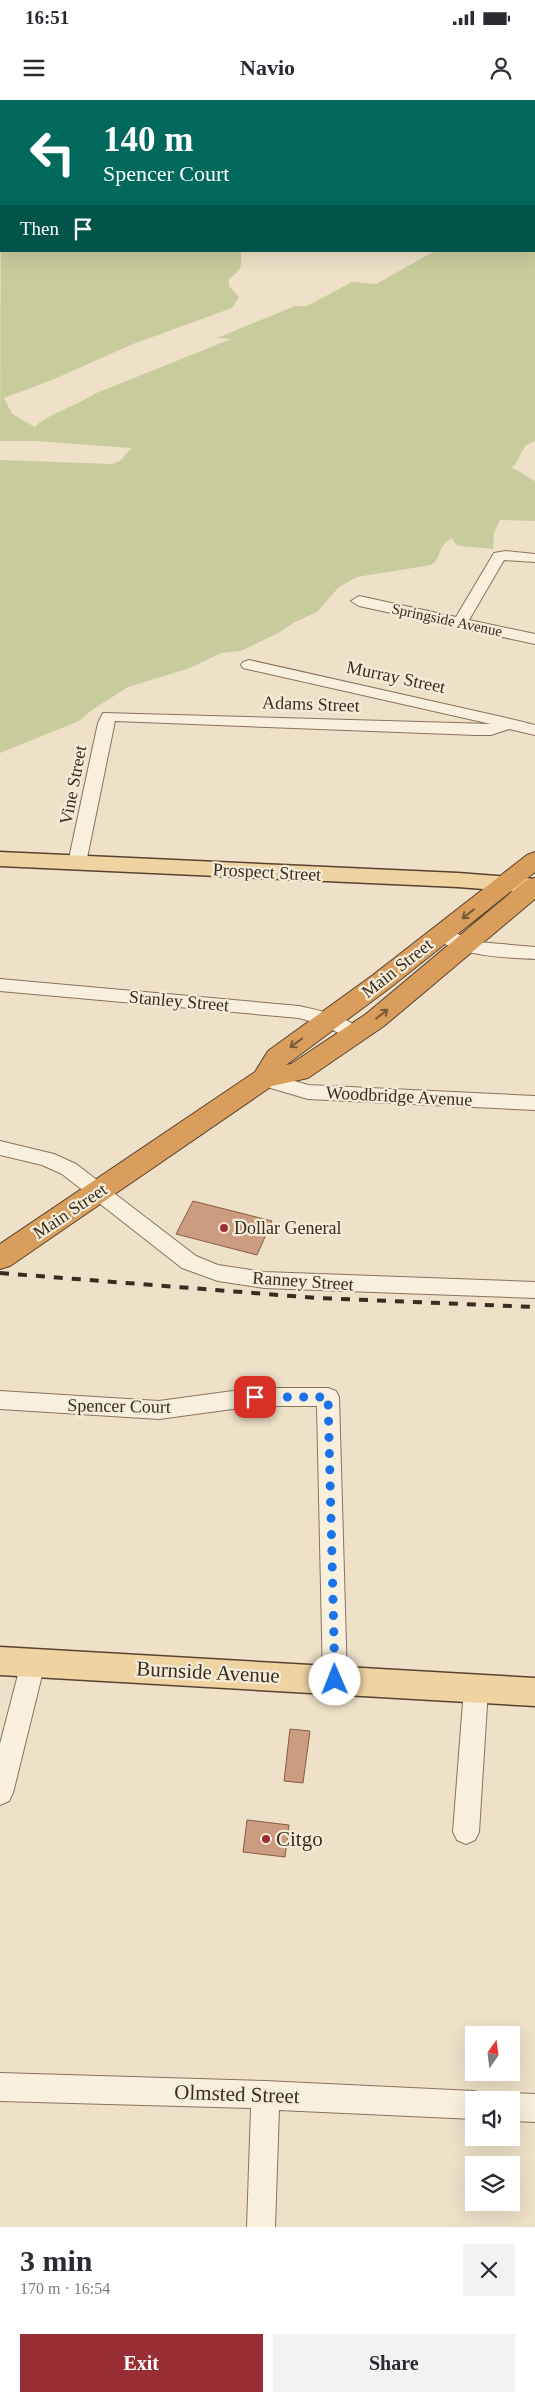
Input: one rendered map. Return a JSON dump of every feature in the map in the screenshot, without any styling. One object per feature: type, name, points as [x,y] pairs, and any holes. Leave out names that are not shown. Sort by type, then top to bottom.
[{"type":"highway","name":"Main Street","points":[[0,1258],[264,1079],[299,1071],[383,1014],[506,884],[535,860]]},
{"type":"highway","name":"Main Street","points":[[264,1079],[277,1057],[329,1020],[535,886]]},
{"type":"main road","name":"Prospect Street","points":[[0,859],[535,886]]},
{"type":"main road","name":"Burnside Avenue","points":[[0,1661],[535,1692]]},
{"type":"street","points":[[460,623],[499,556],[535,558]]},
{"type":"street","name":"Springside Avenue","points":[[358,601],[535,639]]},
{"type":"street","name":"Murray Street","points":[[248,665],[535,730]]},
{"type":"street","name":"Adams Street","points":[[109,716],[476,730],[491,730],[509,723]]},
{"type":"street","name":"Vine Street","points":[[77,863],[109,716]]},
{"type":"street","points":[[453,939],[486,951],[535,953]]},
{"type":"street","name":"Stanley Street","points":[[0,985],[300,1012],[329,1020],[354,1034]]},
{"type":"street","name":"Woodbridge Avenue","points":[[264,1079],[308,1092],[535,1103]]},
{"type":"street","name":"Ranney Street","points":[[0,1148],[58,1163],[80,1176],[189,1262],[209,1272],[252,1278],[391,1286],[535,1290]]},
{"type":"street","name":"Spencer Court","points":[[0,1400],[159,1410],[255,1397],[328,1397],[335,1680]]},
{"type":"street","points":[[0,1793],[34,1663]]},
{"type":"street","points":[[466,1832],[476,1689]]},
{"type":"street","name":"Olmsted Street","points":[[0,2087],[265,2095],[465,2105]]},
{"type":"street","points":[[261,2227],[265,2095]]},
{"type":"street","points":[[520,2107],[535,2108]]},
{"type":"green space","points":[[1,252],[241,252],[240,267],[229,280],[229,286],[239,297],[232,308],[133,344],[52,380],[4,398],[12,414],[35,427],[46,419],[94,394],[231,339],[217,338],[295,306],[307,306],[352,282],[376,284],[433,252],[535,252],[535,441],[525,446],[515,465],[511,467],[535,481],[535,521],[500,520],[494,533],[493,549],[456,545],[452,538],[441,548],[437,559],[431,565],[357,577],[339,587],[317,612],[295,622],[278,633],[241,651],[221,653],[190,668],[128,687],[92,710],[79,721],[0,753],[0,460],[112,464],[120,461],[131,448],[34,441],[0,441]]},
{"type":"building","name":"Dollar General","points":[[193,1201],[272,1221],[257,1255],[176,1234]]},
{"type":"building","name":"Citgo","points":[[290,1729],[310,1731],[303,1783],[284,1781]]},
{"type":"building","name":"Citgo","points":[[247,1820],[289,1825],[285,1857],[243,1852]]},
{"type":"railway","points":[[0,1273],[317,1298],[535,1307]]},
{"type":"place","name":"Dollar General","points":[[224,1228]]},
{"type":"place","name":"Citgo","points":[[266,1839]]},
{"type":"route","points":[[255,1397],[328,1397],[335,1680]]}]
